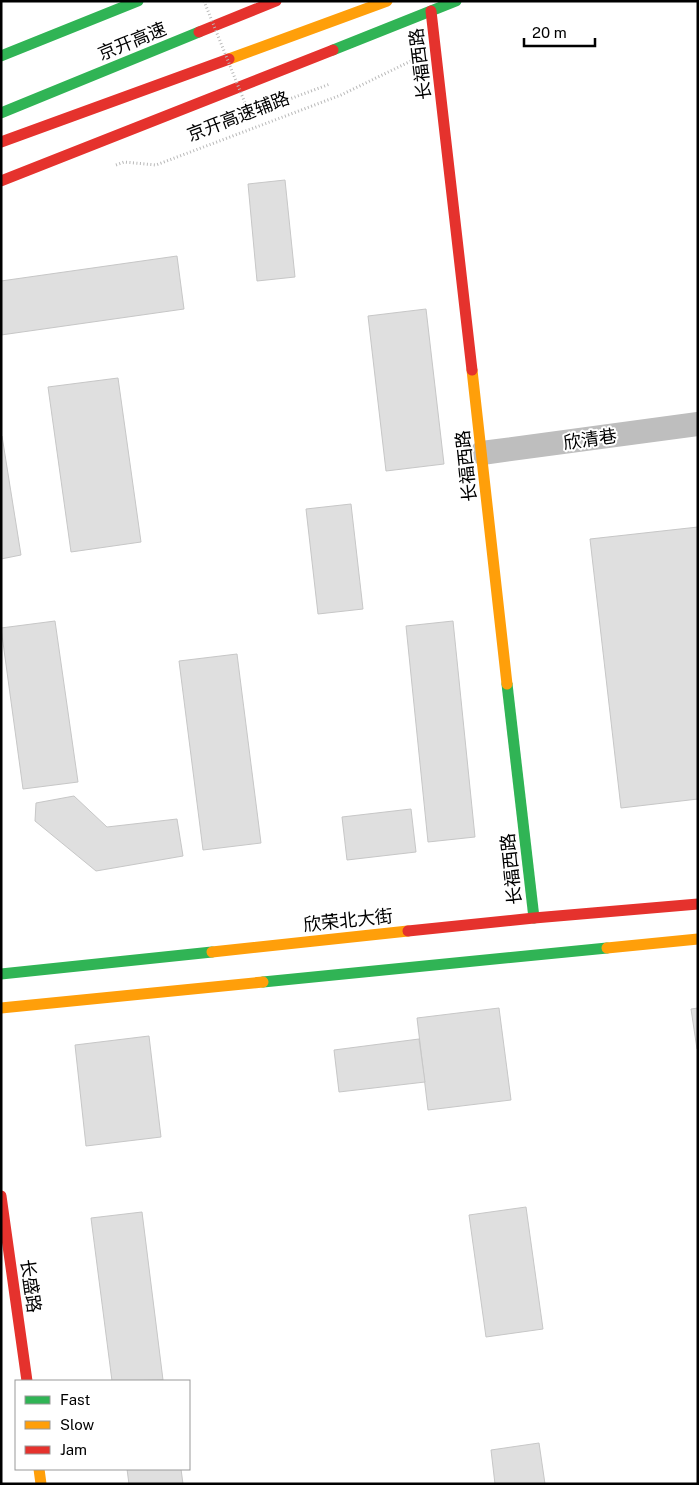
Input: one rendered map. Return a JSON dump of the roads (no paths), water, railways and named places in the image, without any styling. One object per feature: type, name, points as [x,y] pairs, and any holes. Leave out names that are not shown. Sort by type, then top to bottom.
[{"type":"main road","name":"京开高速","points":[[1,56],[138,1]]},
{"type":"main road","name":"京开高速","points":[[1,113],[276,1]]},
{"type":"main road","points":[[1,142],[387,1]]},
{"type":"main road","name":"京开高速辅路","points":[[1,181],[456,1]]},
{"type":"main road","name":"长福西路","points":[[431,11],[534,918]]},
{"type":"main road","name":"欣荣北大街","points":[[1,974],[534,918],[698,904]]},
{"type":"main road","points":[[1,1008],[698,939]]},
{"type":"main road","name":"长盛路","points":[[1,1196],[27,1380]]},
{"type":"main road","points":[[39,1470],[41,1484]]},
{"type":"street","name":"欣清巷","points":[[482,453],[698,424]]}]
